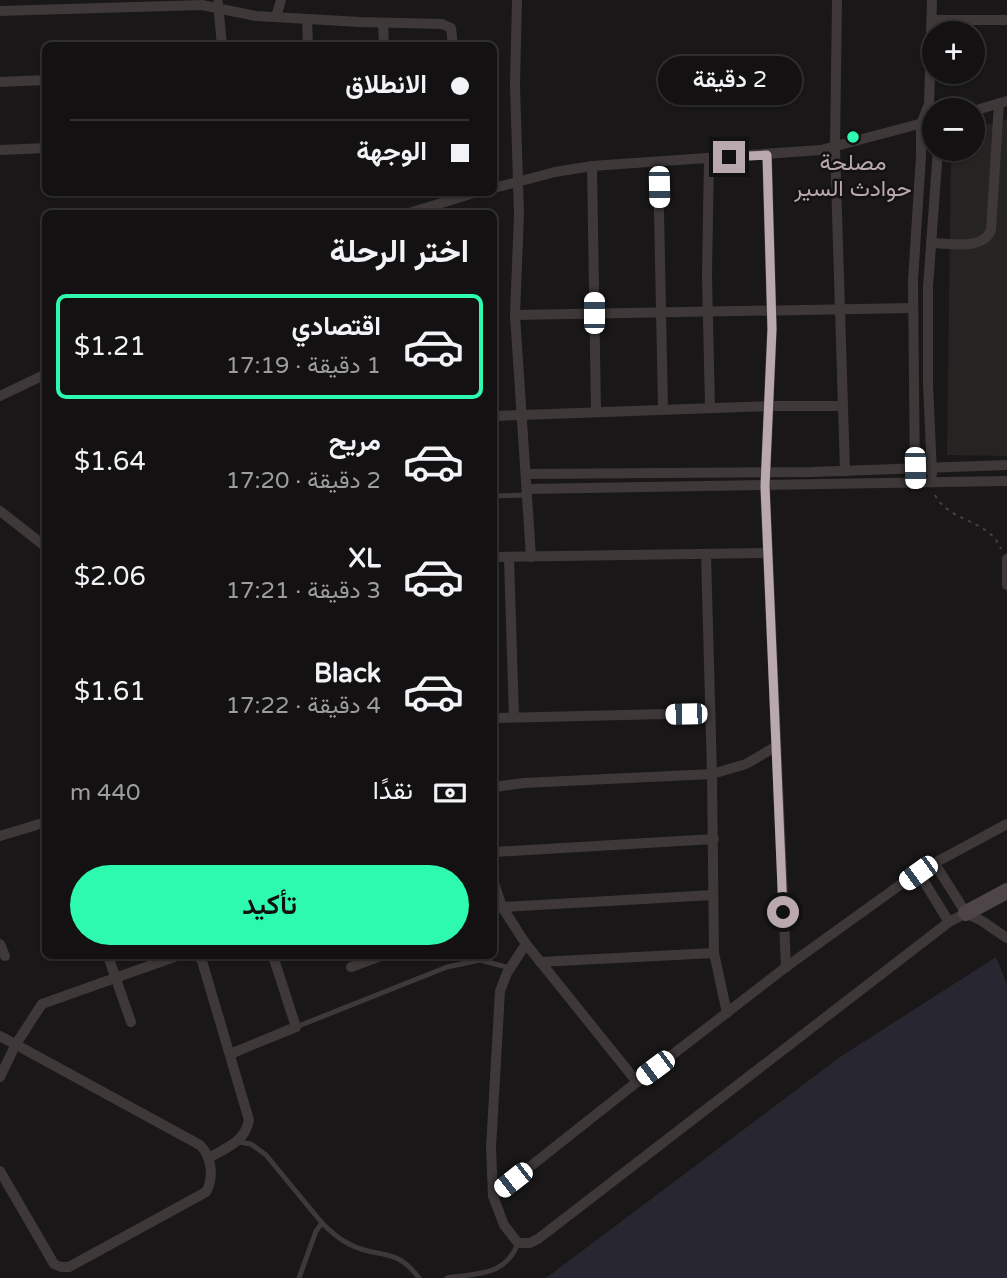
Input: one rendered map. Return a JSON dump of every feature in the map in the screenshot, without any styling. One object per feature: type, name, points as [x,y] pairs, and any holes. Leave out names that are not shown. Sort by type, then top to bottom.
[{"type":"street","points":[[276,17],[281,0]]},
{"type":"street","points":[[517,0],[515,106],[518,181],[515,315],[531,557]]},
{"type":"street","points":[[836,0],[835,148],[845,471]]},
{"type":"street","points":[[932,0],[932,98]]},
{"type":"street","points":[[218,4],[222,42]]},
{"type":"street","points":[[0,11],[63,5],[218,4],[244,14],[276,17],[446,24],[453,32],[453,42]]},
{"type":"street","points":[[307,19],[308,42]]},
{"type":"street","points":[[932,20],[1007,20]]},
{"type":"street","points":[[383,23],[384,42]]},
{"type":"street","points":[[0,82],[42,80]]},
{"type":"street","points":[[931,243],[980,243],[989,237],[1003,102],[985,107]]},
{"type":"street","points":[[497,187],[592,166],[835,148],[921,124],[922,156],[915,231],[913,308],[915,484]]},
{"type":"street","points":[[0,150],[42,148]]},
{"type":"street","points":[[767,155],[772,309],[765,486],[786,967]]},
{"type":"street","points":[[709,158],[710,407]]},
{"type":"street","points":[[932,483],[928,343],[936,161]]},
{"type":"street","points":[[658,162],[663,409]]},
{"type":"street","points":[[592,166],[596,411]]},
{"type":"street","points":[[418,210],[464,196]]},
{"type":"street","points":[[515,315],[913,308]]},
{"type":"street","points":[[0,396],[42,376]]},
{"type":"street","points":[[497,416],[768,405],[843,405]]},
{"type":"street","points":[[526,474],[845,471],[1007,465]]},
{"type":"street","points":[[527,492],[1007,481]]},
{"type":"street","points":[[0,510],[42,544]]},
{"type":"street","points":[[497,557],[767,553]]},
{"type":"street","points":[[706,554],[714,839],[714,953],[727,1013]]},
{"type":"street","points":[[509,557],[514,717]]},
{"type":"street","points":[[1007,561],[1007,585]]},
{"type":"street","points":[[497,718],[710,713]]},
{"type":"street","points":[[497,787],[712,774],[746,764],[775,747]]},
{"type":"street","points":[[0,836],[42,823]]},
{"type":"street","points":[[493,1196],[786,967],[918,873],[1007,824]]},
{"type":"street","points":[[497,852],[714,839]]},
{"type":"street","points":[[935,864],[966,913],[1007,938]]},
{"type":"street","points":[[918,873],[949,922]]},
{"type":"street","points":[[526,944],[510,968],[500,990],[497,1006],[491,1148],[493,1196],[504,1225],[518,1243],[530,1243],[538,1238],[949,922],[1007,891]]},
{"type":"street","points":[[498,909],[713,895]]},
{"type":"street","points":[[498,909],[637,1082]]},
{"type":"street","points":[[0,944],[5,957]]},
{"type":"street","points":[[540,962],[714,953]]},
{"type":"street","points":[[109,959],[131,1022]]},
{"type":"street","points":[[0,1077],[16,1044],[42,1004],[168,959]]},
{"type":"street","points":[[200,959],[249,1119],[244,1135],[237,1142],[209,1157]]},
{"type":"street","points":[[230,1054],[296,1027],[274,959]]},
{"type":"street","points":[[351,967],[373,959]]},
{"type":"street","points":[[0,1035],[200,1145],[209,1157],[211,1181],[206,1192],[69,1267],[61,1267],[54,1264],[0,1171]]},
{"type":"lane","points":[[497,496],[527,492]]},
{"type":"lane","points":[[296,1027],[447,967],[480,960],[510,968]]},
{"type":"lane","points":[[237,1142],[251,1144],[266,1154],[322,1223],[350,1245],[394,1255],[403,1260],[419,1278]]},
{"type":"lane","points":[[299,1278],[316,1231],[322,1223]]},
{"type":"lane","points":[[447,1278],[498,1269],[513,1257],[518,1243]]},
{"type":"path","points":[[932,483],[935,495],[943,507],[987,530],[996,538],[1007,561]]},
{"type":"shaded area","points":[[1007,119],[1007,456],[947,455],[951,161],[985,161],[985,125]]},
{"type":"shaded area","points":[[996,957],[1007,984],[1007,1278],[546,1278],[840,1057]]},
{"type":"place","name":"مصلحة حوادث السير","points":[[853,137]]},
{"type":"route","points":[[729,157],[767,155],[772,329],[765,486],[783,912]]}]
